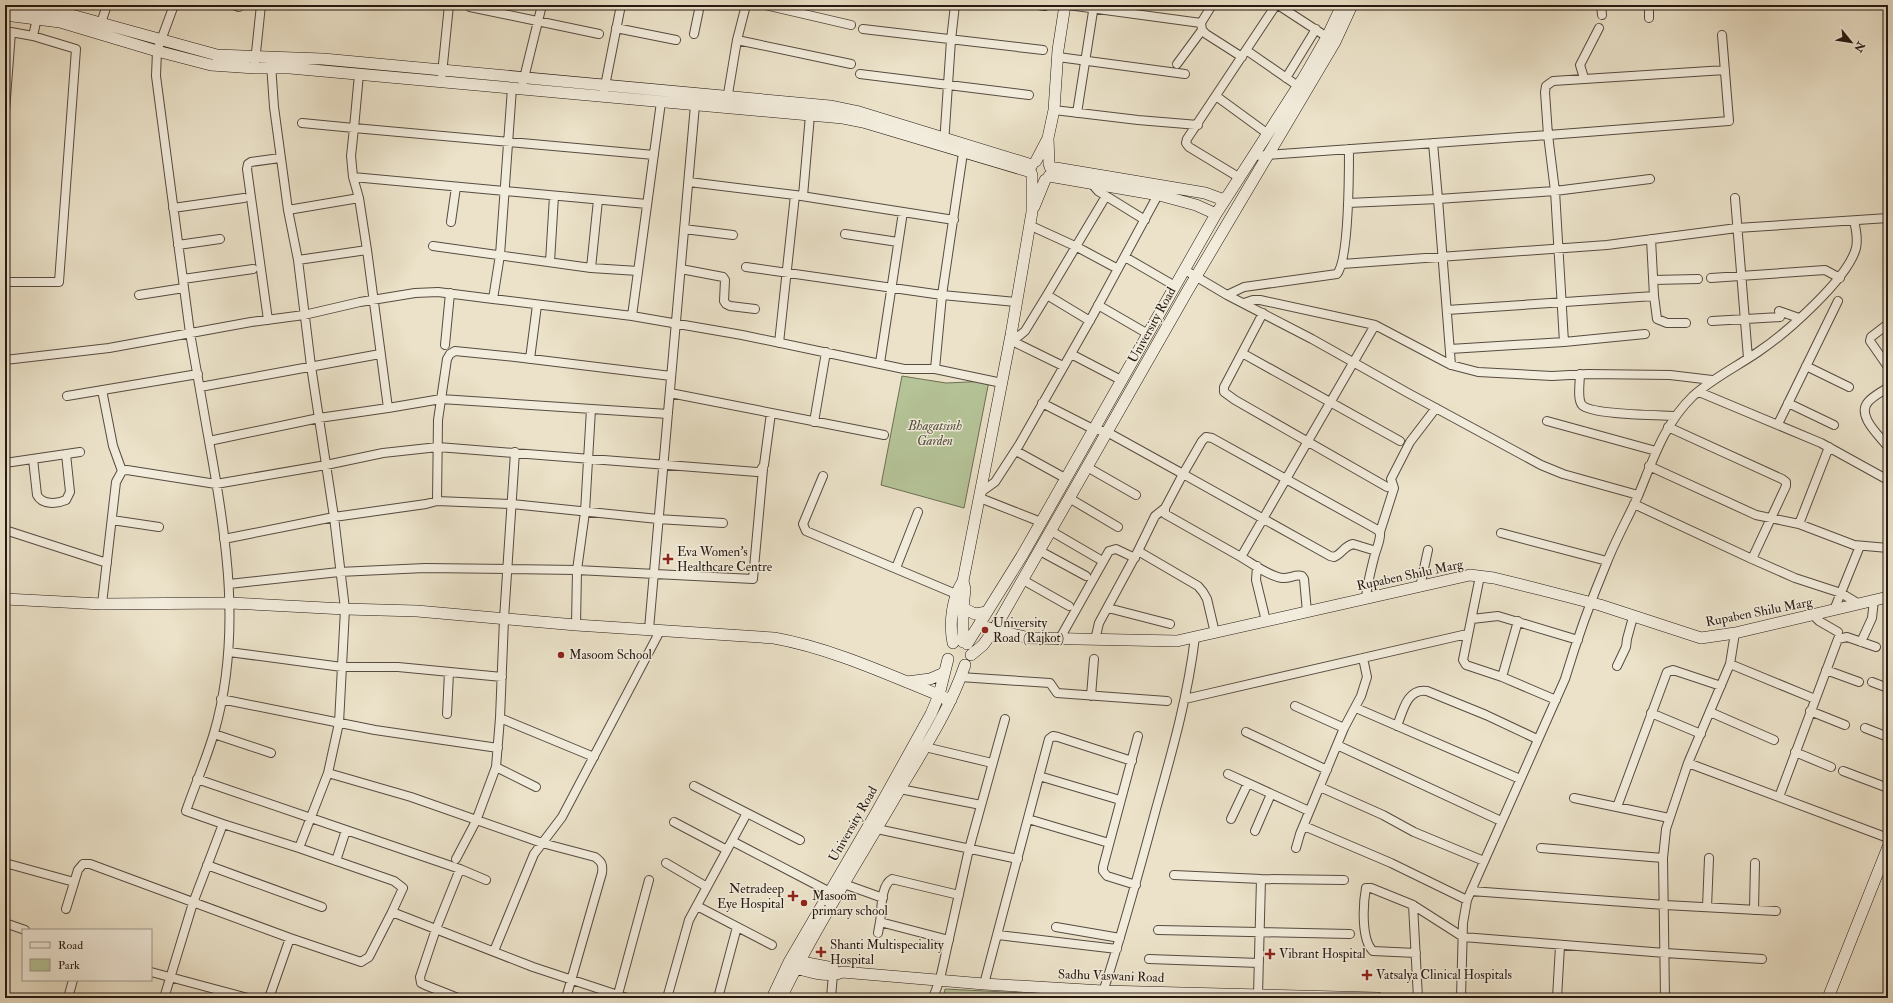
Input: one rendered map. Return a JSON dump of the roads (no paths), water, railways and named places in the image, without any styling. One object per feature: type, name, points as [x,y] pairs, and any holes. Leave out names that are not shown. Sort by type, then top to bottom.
[{"type":"street","points":[[101,24],[107,5]]},
{"type":"street","points":[[66,909],[74,882],[83,864],[90,864],[290,938],[355,960],[364,961],[369,957],[403,888],[400,884],[336,861],[186,811],[214,734],[229,652],[230,603],[224,538],[190,333],[156,76],[159,46],[174,5]]},
{"type":"street","points":[[255,68],[261,5]]},
{"type":"street","points":[[442,82],[449,5]]},
{"type":"street","points":[[493,299],[500,255],[507,143],[519,85],[542,5]]},
{"type":"street","points":[[604,91],[621,5]]},
{"type":"street","points":[[694,34],[700,5]]},
{"type":"street","points":[[727,102],[737,40],[746,5]]},
{"type":"street","points":[[765,5],[851,25]]},
{"type":"street","points":[[944,142],[951,40],[956,5]]},
{"type":"street","points":[[1032,212],[1048,172],[1048,138],[1054,110],[1058,57],[1065,5]]},
{"type":"street","points":[[1068,5],[1094,7],[1201,26],[1206,34],[1244,54],[1298,86]]},
{"type":"street","points":[[1177,64],[1201,26],[1212,5]]},
{"type":"street","points":[[1240,178],[1189,147],[1186,143],[1187,139],[1198,125],[1277,5],[1327,37]]},
{"type":"street","name":"University Road","points":[[961,643],[980,625],[1041,522],[1224,200],[1240,178],[1298,86],[1327,37],[1342,5]]},
{"type":"street","name":"University Road","points":[[971,655],[983,645],[994,630],[1196,277],[1335,42],[1352,5]]},
{"type":"street","points":[[1601,5],[1602,15]]},
{"type":"street","points":[[1649,5],[1649,18]]},
{"type":"street","points":[[5,6],[57,11],[101,24],[211,65],[255,68],[271,62],[442,69],[519,85]]},
{"type":"street","points":[[470,7],[599,34]]},
{"type":"street","points":[[1077,113],[1094,7]]},
{"type":"street","points":[[5,15],[60,22],[159,46],[217,55],[256,56],[271,62],[359,74],[442,82],[519,85],[604,91],[702,94],[727,102],[863,122],[944,142],[963,153],[1033,168]]},
{"type":"street","points":[[33,36],[37,18]]},
{"type":"street","points":[[616,28],[676,40]]},
{"type":"street","points":[[1584,78],[1580,65],[1599,28]]},
{"type":"street","points":[[863,29],[1043,50]]},
{"type":"street","points":[[1286,78],[1316,29]]},
{"type":"street","points":[[5,111],[11,32],[33,36],[76,49],[59,282],[5,282]]},
{"type":"street","points":[[1254,156],[1548,135],[1729,120],[1722,36]]},
{"type":"street","points":[[737,40],[851,64]]},
{"type":"street","points":[[1058,57],[1185,74]]},
{"type":"street","points":[[271,62],[274,107],[280,158],[298,260],[304,315],[334,517],[339,572],[345,609],[339,723],[328,773],[299,848]]},
{"type":"street","points":[[1564,342],[1555,191],[1548,135],[1545,92],[1546,86],[1553,80],[1725,70]]},
{"type":"street","points":[[359,74],[351,156],[353,177],[359,198],[368,250],[373,300],[388,408]]},
{"type":"street","points":[[860,74],[1030,95]]},
{"type":"street","points":[[604,91],[661,102],[696,105],[727,102],[808,104],[842,108],[944,142],[1033,168]]},
{"type":"street","points":[[1216,96],[1268,134]]},
{"type":"street","points":[[632,316],[661,102]]},
{"type":"street","points":[[648,629],[696,105]]},
{"type":"street","points":[[1054,110],[1138,120],[1198,125]]},
{"type":"street","points":[[779,343],[786,273],[799,196],[810,115]]},
{"type":"street","points":[[302,123],[507,143],[654,155]]},
{"type":"street","points":[[961,643],[947,651],[950,662],[957,666],[965,665],[968,662],[971,651],[961,643],[952,624],[956,594],[963,581],[1002,384],[1032,212],[1033,168],[1048,138]]},
{"type":"street","points":[[1433,143],[1451,365]]},
{"type":"street","points":[[1227,295],[1244,287],[1334,275],[1340,270],[1342,264],[1348,203],[1349,149]]},
{"type":"street","points":[[935,369],[942,295],[963,153]]},
{"type":"street","points":[[268,320],[247,169],[248,164],[251,162],[280,158]]},
{"type":"street","points":[[1033,168],[1043,160],[1048,172]]},
{"type":"street","points":[[1033,168],[1036,179],[1048,172],[1161,190],[1216,214]]},
{"type":"street","points":[[1048,172],[1092,184],[1205,193],[1224,200]]},
{"type":"street","points":[[353,177],[647,204]]},
{"type":"street","points":[[1348,203],[1438,199],[1555,191],[1650,178]]},
{"type":"street","points":[[689,182],[799,196],[954,220]]},
{"type":"street","points":[[1092,184],[1106,196],[1145,220]]},
{"type":"street","points":[[452,222],[452,209],[456,187]]},
{"type":"street","points":[[981,495],[995,482],[1016,450],[1090,321],[1161,190]]},
{"type":"street","points":[[550,262],[554,196]]},
{"type":"street","points":[[1010,338],[1019,336],[1026,331],[1106,196]]},
{"type":"street","points":[[174,208],[244,198]]},
{"type":"street","points":[[288,210],[359,198]]},
{"type":"street","points":[[1735,198],[1748,358]]},
{"type":"street","points":[[591,268],[598,200]]},
{"type":"street","points":[[880,363],[903,212]]},
{"type":"street","points":[[1342,264],[1559,248],[1651,239],[1737,228],[1888,218]]},
{"type":"street","points":[[1461,998],[1463,937],[1467,900],[1537,739],[1556,700],[1607,561],[1634,504],[1656,451],[1676,416],[1699,392],[1712,380],[1774,340],[1840,278],[1856,247],[1857,233],[1854,221]]},
{"type":"street","points":[[1030,225],[1077,246],[1118,269]]},
{"type":"street","points":[[684,229],[733,235]]},
{"type":"street","points":[[845,234],[898,242]]},
{"type":"street","points":[[178,245],[220,239]]},
{"type":"street","points":[[1651,239],[1654,296],[1657,319],[1667,323],[1686,323]]},
{"type":"street","points":[[433,246],[591,268],[638,271]]},
{"type":"street","points":[[298,260],[368,250]]},
{"type":"street","points":[[1125,257],[1176,286]]},
{"type":"street","points":[[746,267],[942,295],[1016,302]]},
{"type":"street","points":[[183,279],[253,269]]},
{"type":"street","points":[[681,270],[724,277],[724,301],[726,304],[730,306],[755,309]]},
{"type":"street","points":[[1185,270],[1227,295],[1263,313],[1541,465],[1563,474],[1638,495]]},
{"type":"street","points":[[1711,278],[1825,270],[1840,278]]},
{"type":"street","points":[[1653,280],[1698,278]]},
{"type":"street","points":[[139,295],[184,288]]},
{"type":"street","points":[[5,360],[109,348],[190,333],[304,315],[373,300],[426,292],[450,293],[676,323],[826,352],[904,369],[935,369],[1002,384]]},
{"type":"street","points":[[444,345],[450,293]]},
{"type":"street","points":[[1047,295],[1090,321]]},
{"type":"street","points":[[1447,310],[1654,296]]},
{"type":"street","points":[[1244,303],[1253,300],[1260,300],[1375,325],[1451,365],[1478,372],[1523,376],[1580,374],[1670,375],[1712,380]]},
{"type":"street","points":[[1778,424],[1838,301]]},
{"type":"street","points":[[530,359],[537,305]]},
{"type":"street","points":[[1098,305],[1148,334]]},
{"type":"street","points":[[1263,313],[1224,387],[1224,392],[1235,400],[1388,487]]},
{"type":"street","points":[[1712,321],[1745,320],[1779,314],[1799,318]]},
{"type":"street","points":[[1888,324],[1871,337],[1870,341],[1888,366]]},
{"type":"street","points":[[1241,558],[1285,479],[1309,441],[1375,325]]},
{"type":"street","points":[[1450,349],[1564,342],[1645,334]]},
{"type":"street","points":[[1010,338],[1063,366]]},
{"type":"street","points":[[438,501],[438,420],[447,359],[450,354],[455,351],[671,376]]},
{"type":"street","points":[[814,422],[826,352]]},
{"type":"street","points":[[1242,353],[1400,441]]},
{"type":"street","points":[[200,387],[380,354]]},
{"type":"street","points":[[1071,354],[1121,380]]},
{"type":"street","points":[[1806,366],[1849,387]]},
{"type":"street","points":[[67,396],[198,374]]},
{"type":"street","points":[[1580,374],[1580,401],[1582,405],[1588,408],[1615,413],[1676,416]]},
{"type":"street","points":[[1888,387],[1868,402],[1864,411],[1865,418],[1888,446]]},
{"type":"street","points":[[102,390],[113,446],[122,471],[116,482],[102,604]]},
{"type":"street","points":[[1699,392],[1778,424],[1829,447],[1888,480]]},
{"type":"street","points":[[670,393],[884,436]]},
{"type":"street","points":[[208,441],[319,418],[441,399],[668,414]]},
{"type":"street","points":[[1042,403],[1093,429],[1107,432],[1334,558],[1349,545],[1353,544],[1376,551]]},
{"type":"street","points":[[1788,403],[1834,425]]},
{"type":"street","points":[[1366,599],[1368,581],[1380,532],[1394,488],[1391,479],[1410,442],[1436,408]]},
{"type":"street","points":[[576,625],[577,570],[585,512],[591,409]]},
{"type":"street","points":[[228,584],[339,572],[425,568],[577,570],[753,579],[763,469],[771,413]]},
{"type":"street","points":[[1547,422],[1656,451]]},
{"type":"street","points":[[1668,428],[1786,482],[1786,486],[1752,559]]},
{"type":"street","points":[[1307,612],[1304,579],[1302,576],[1298,575],[1284,578],[1257,566],[1164,514],[1165,508],[1202,441],[1206,437],[1212,438],[1380,532]]},
{"type":"street","points":[[122,471],[132,470],[216,484],[326,466],[383,453],[438,447],[754,472],[763,469]]},
{"type":"street","points":[[1799,524],[1829,447]]},
{"type":"street","points":[[1016,450],[1065,478]]},
{"type":"street","points":[[5,463],[80,452]]},
{"type":"street","points":[[456,859],[476,820],[496,767],[515,452]]},
{"type":"street","points":[[33,459],[37,495],[40,500],[44,502],[62,502],[66,500],[70,492],[66,454]]},
{"type":"street","points":[[1649,466],[1756,515],[1799,524],[1860,546],[1888,548]]},
{"type":"street","points":[[1087,467],[1136,495]]},
{"type":"street","points":[[823,476],[803,524],[804,527],[814,535],[956,594]]},
{"type":"street","points":[[981,495],[1041,522]]},
{"type":"street","points":[[1069,498],[1118,527]]},
{"type":"street","points":[[224,538],[334,517],[438,501],[512,504],[658,519],[723,523]]},
{"type":"street","points":[[1634,504],[1795,578],[1841,593],[1859,604]]},
{"type":"street","points":[[1095,640],[1099,623],[1155,516],[1165,508]]},
{"type":"street","points":[[896,568],[918,512]]},
{"type":"street","points":[[112,520],[159,528]]},
{"type":"street","points":[[5,530],[107,563]]},
{"type":"street","points":[[1051,531],[1099,559]]},
{"type":"street","points":[[1501,533],[1607,561]]},
{"type":"street","points":[[1834,610],[1860,546]]},
{"type":"street","points":[[1059,640],[1109,551],[1116,549],[1136,554],[1192,582],[1204,592],[1215,633]]},
{"type":"street","points":[[1420,587],[1428,550]]},
{"type":"street","points":[[1040,551],[1086,576]]},
{"type":"street","points":[[1257,566],[1256,580],[1266,621]]},
{"type":"street","name":"Rupaben Shilu Marg","points":[[980,625],[994,630],[1030,638],[1059,640],[1177,641],[1470,576],[1480,576],[1518,583],[1591,603],[1701,638],[1735,633],[1888,597]]},
{"type":"street","points":[[1480,576],[1463,660],[1466,665],[1502,677],[1556,700]]},
{"type":"street","points":[[1023,580],[1069,606]]},
{"type":"street","points":[[961,643],[965,589],[963,581]]},
{"type":"street","points":[[5,597],[102,604],[230,603],[345,609],[417,610],[576,625],[774,638],[824,650],[951,700]]},
{"type":"street","points":[[1862,642],[1872,618],[1874,600]]},
{"type":"street","points":[[963,608],[974,614],[987,612]]},
{"type":"street","points":[[1108,608],[1170,624]]},
{"type":"street","points":[[1813,615],[1819,621],[1838,632]]},
{"type":"street","points":[[1472,619],[1498,616],[1578,640]]},
{"type":"street","points":[[1617,666],[1626,647],[1626,639],[1634,616]]},
{"type":"street","points":[[1502,677],[1518,621]]},
{"type":"street","points":[[494,952],[526,869],[534,854],[562,817],[660,631]]},
{"type":"street","points":[[1665,998],[1665,905],[1663,858],[1666,829],[1688,762],[1730,664],[1735,633]]},
{"type":"street","points":[[1185,699],[1468,634]]},
{"type":"street","points":[[1102,995],[1136,885],[1185,699],[1192,668],[1195,637]]},
{"type":"street","points":[[1779,797],[1838,639],[1847,637],[1876,647]]},
{"type":"street","points":[[229,652],[342,667],[398,667],[502,677]]},
{"type":"street","name":"University Road","points":[[781,998],[794,963],[830,892],[931,714],[939,695],[948,658]]},
{"type":"street","points":[[1296,848],[1309,811],[1344,728],[1356,708],[1367,677],[1363,658]]},
{"type":"street","points":[[1091,696],[1094,659]]},
{"type":"street","points":[[1730,664],[1815,699]]},
{"type":"street","name":"University Road","points":[[772,998],[844,884],[926,747],[951,700],[965,665]]},
{"type":"street","points":[[1617,807],[1663,679],[1667,672],[1673,670],[1721,686]]},
{"type":"street","points":[[1826,670],[1859,682]]},
{"type":"street","points":[[447,714],[449,672]]},
{"type":"street","points":[[905,682],[930,679],[944,673]]},
{"type":"street","points":[[960,677],[1050,683],[1057,693],[1167,701]]},
{"type":"street","points":[[1872,682],[1888,688]]},
{"type":"street","points":[[1397,726],[1412,693],[1419,690],[1427,691],[1486,715],[1537,739]]},
{"type":"street","points":[[221,700],[424,739],[498,748]]},
{"type":"street","points":[[1295,706],[1344,728]]},
{"type":"street","points":[[1356,708],[1520,779]]},
{"type":"street","points":[[1710,712],[1774,740]]},
{"type":"street","points":[[1810,712],[1845,725]]},
{"type":"street","points":[[1651,713],[1700,734]]},
{"type":"street","points":[[500,718],[594,757]]},
{"type":"street","points":[[933,998],[940,979],[969,849],[1005,719]]},
{"type":"street","points":[[1865,728],[1888,737]]},
{"type":"street","points":[[1246,732],[1327,770]]},
{"type":"street","points":[[214,734],[271,753]]},
{"type":"street","points":[[984,984],[1048,742],[1053,736],[1132,761]]},
{"type":"street","points":[[1136,885],[1105,874],[1103,867],[1108,842],[1138,736]]},
{"type":"street","points":[[1337,745],[1501,821]]},
{"type":"street","points":[[926,747],[992,763]]},
{"type":"street","points":[[1795,752],[1831,767]]},
{"type":"street","points":[[1688,762],[1888,838]]},
{"type":"street","points":[[496,767],[536,787]]},
{"type":"street","points":[[1844,771],[1888,788]]},
{"type":"street","points":[[328,773],[411,798],[542,843],[595,857],[600,861],[603,867],[566,998]]},
{"type":"street","points":[[1228,774],[1309,811]]},
{"type":"street","points":[[1039,776],[1120,800]]},
{"type":"street","points":[[197,779],[312,817],[460,869],[486,880]]},
{"type":"street","points":[[1231,819],[1248,783]]},
{"type":"street","points":[[694,786],[800,840]]},
{"type":"street","points":[[1320,787],[1383,815],[1414,832],[1484,861]]},
{"type":"street","points":[[900,789],[982,805]]},
{"type":"street","points":[[1255,831],[1271,794]]},
{"type":"street","points":[[1574,798],[1669,818]]},
{"type":"street","points":[[667,998],[689,920],[748,813]]},
{"type":"street","points":[[1028,819],[1108,842]]},
{"type":"street","points":[[674,822],[727,850]]},
{"type":"street","points":[[164,998],[193,903],[223,824]]},
{"type":"street","points":[[1304,826],[1391,863],[1467,900]]},
{"type":"street","points":[[877,829],[1018,860]]},
{"type":"street","points":[[336,861],[346,830]]},
{"type":"street","points":[[732,841],[830,892]]},
{"type":"street","points":[[1828,998],[1884,870],[1888,847]]},
{"type":"street","points":[[1541,848],[1663,858]]},
{"type":"street","points":[[1707,907],[1709,858]]},
{"type":"street","points":[[666,862],[707,887]]},
{"type":"street","points":[[5,863],[74,882]]},
{"type":"street","points":[[1754,910],[1755,863]]},
{"type":"street","points":[[207,864],[322,907]]},
{"type":"street","points":[[458,998],[421,983],[420,977],[436,930],[460,869]]},
{"type":"street","points":[[1174,875],[1261,879],[1344,880]]},
{"type":"street","points":[[878,933],[883,898],[888,881],[892,879],[959,895]]},
{"type":"street","points":[[1258,995],[1261,879]]},
{"type":"street","points":[[618,997],[649,880]]},
{"type":"street","points":[[844,884],[883,898]]},
{"type":"street","points":[[1416,952],[1373,951],[1369,947],[1364,931],[1364,898],[1366,888],[1371,888],[1413,905],[1463,937],[1560,946],[1762,959]]},
{"type":"street","points":[[1471,891],[1665,905],[1776,911]]},
{"type":"street","points":[[1413,905],[1418,998]]},
{"type":"street","points":[[697,906],[772,945]]},
{"type":"street","points":[[392,912],[494,952],[618,997],[627,998]]},
{"type":"street","points":[[880,922],[949,940]]},
{"type":"street","points":[[5,923],[22,929]]},
{"type":"street","points":[[718,998],[737,927]]},
{"type":"street","points":[[1056,927],[1120,938]]},
{"type":"street","points":[[1158,930],[1350,934]]},
{"type":"street","points":[[998,935],[1117,949]]},
{"type":"street","points":[[269,998],[290,938]]},
{"type":"street","points":[[1557,998],[1560,946]]},
{"type":"street","points":[[1149,959],[1259,963]]},
{"type":"street","name":"Sadhu Vaswani Road","points":[[794,963],[839,969],[838,973],[940,979],[1102,995],[1258,995],[1378,998]]},
{"type":"street","points":[[152,972],[248,998]]},
{"type":"street","points":[[831,998],[838,973]]},
{"type":"street","points":[[68,998],[73,981]]},
{"type":"place","name":"Eva Women's Healthcare Centre","points":[[668,559]]},
{"type":"place","name":"University Road (Rajkot)","points":[[985,630]]},
{"type":"place","name":"Masoom School","points":[[561,655]]},
{"type":"place","name":"Netradeep Eye Hospital","points":[[793,896]]},
{"type":"place","name":"Masoom primary school","points":[[804,903]]},
{"type":"place","name":"Shanti Multispeciality Hospital","points":[[821,952]]},
{"type":"place","name":"Vibrant Hospital","points":[[1270,954]]},
{"type":"place","name":"Vatsalya Clinical Hospitals","points":[[1367,975]]},
{"type":"park label","name":"Bhagatsinh Garden","points":[[935,434]]}]
